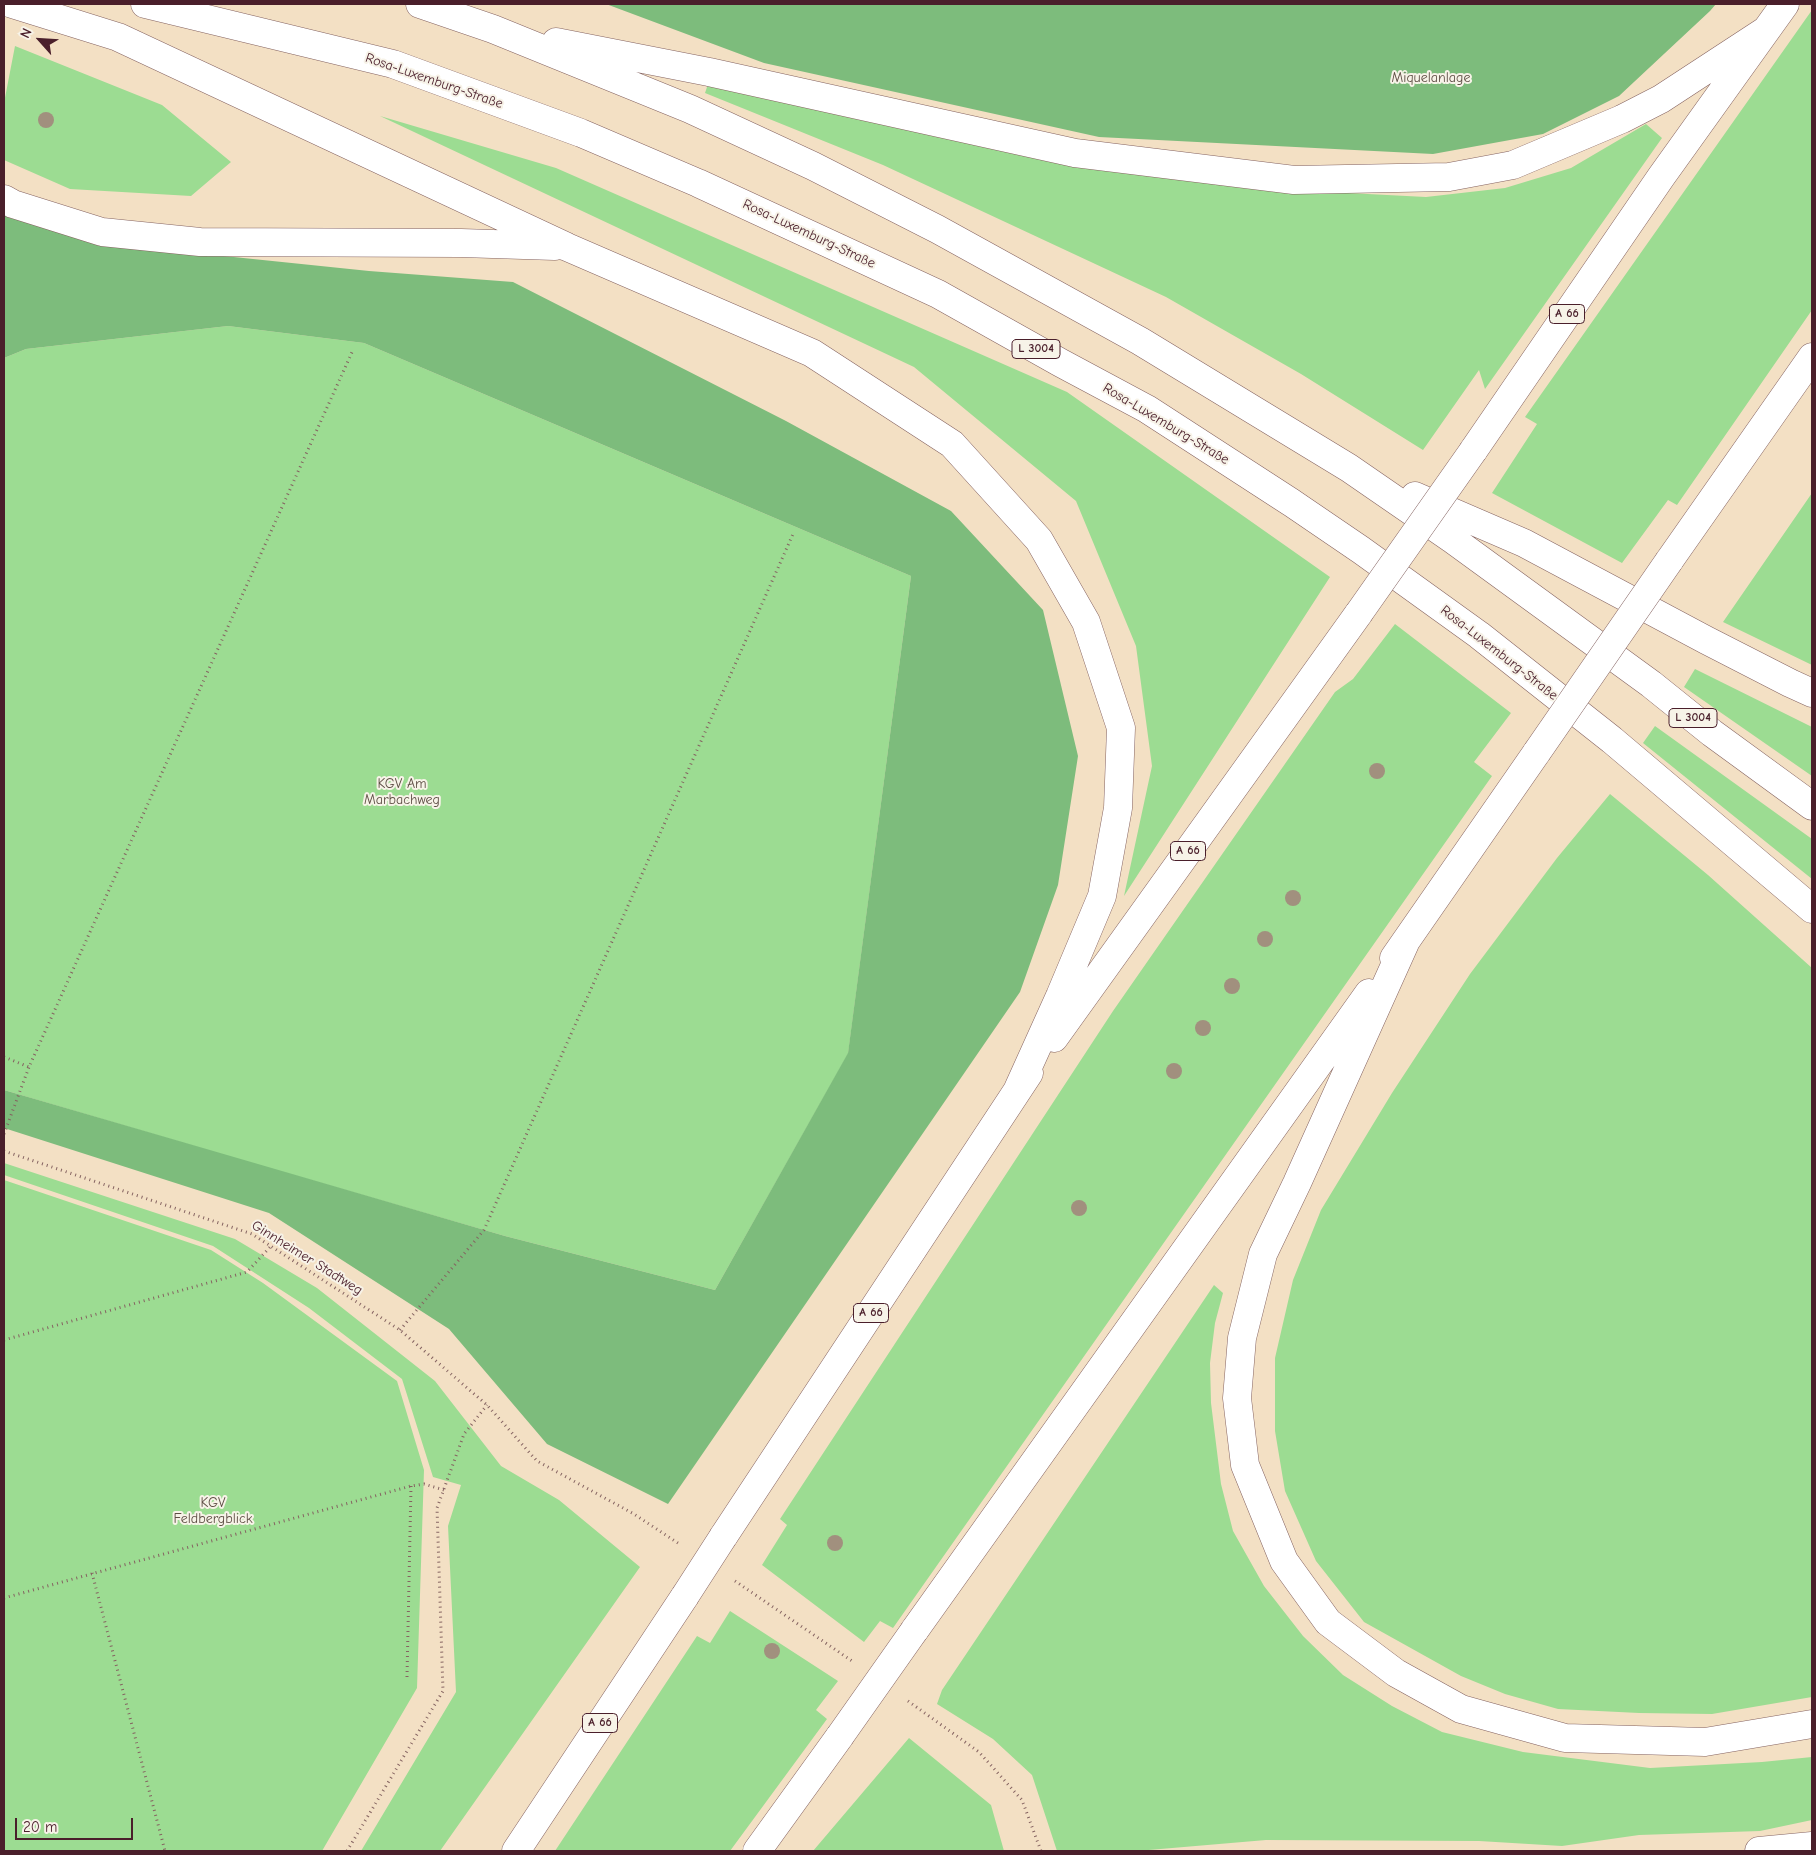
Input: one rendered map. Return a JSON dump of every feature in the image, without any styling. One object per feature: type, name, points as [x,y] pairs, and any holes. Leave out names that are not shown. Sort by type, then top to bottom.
[{"type":"highway","points":[[12,4],[118,37],[566,247],[812,353],[952,444],[1039,540],[1086,622],[1121,728],[1118,808],[1102,896],[1018,1089]]},
{"type":"highway","name":"Rosa-Luxemburg-Straße","points":[[145,4],[402,67],[581,134],[698,183],[938,294],[1061,364],[1147,409],[1292,503],[1360,550],[1479,635],[1612,740],[1812,909]]},
{"type":"highway","name":"L 3004","points":[[420,4],[493,29],[690,109],[813,166],[928,224],[1140,341],[1349,468],[1468,550],[1651,684],[1712,733],[1812,806]]},
{"type":"highway","name":"A 66","points":[[516,1851],[1018,1089],[1473,451],[1661,177],[1785,4]]},
{"type":"highway","points":[[493,29],[709,72],[1075,153],[1294,180],[1450,177],[1512,165],[1614,123],[1661,99],[1766,31]]},
{"type":"highway","points":[[4,199],[13,204],[102,232],[200,242],[461,242],[566,247]]},
{"type":"highway","points":[[756,1851],[1172,1271],[1404,943],[1812,357]]},
{"type":"highway","points":[[1349,468],[1524,543],[1706,640],[1812,693]]},
{"type":"highway","points":[[1404,943],[1297,1183],[1263,1254],[1242,1338],[1237,1398],[1245,1464],[1284,1561],[1328,1622],[1396,1674],[1461,1709],[1565,1738],[1705,1742],[1812,1724]]},
{"type":"highway","points":[[1759,1851],[1812,1846]]},
{"type":"path","points":[[4,1134],[29,1067],[353,350]]},
{"type":"path","points":[[400,1330],[484,1230],[793,534]]},
{"type":"path","points":[[4,1057],[29,1067]]},
{"type":"path","name":"Ginnheimer Stadtweg","points":[[4,1151],[252,1234],[400,1330],[487,1405],[538,1461],[634,1514],[682,1546]]},
{"type":"path","points":[[4,1340],[247,1272],[271,1246]]},
{"type":"path","points":[[347,1851],[443,1691],[438,1508],[464,1434],[487,1405]]},
{"type":"path","points":[[4,1598],[411,1486],[424,1484],[444,1490]]},
{"type":"path","points":[[406,1677],[411,1486]]},
{"type":"path","points":[[92,1574],[165,1851]]},
{"type":"path","points":[[730,1578],[859,1666]]},
{"type":"path","points":[[907,1699],[979,1752],[1022,1800],[1041,1851]]},
{"type":"green space","name":"Miquelanlage","points":[[606,4],[1716,4],[1619,96],[1543,134],[1433,154],[1099,137],[764,63]]},
{"type":"green space","points":[[1812,10],[1812,310],[1677,505],[1668,500],[1622,563],[1492,493],[1537,424],[1525,417]]},
{"type":"green space","points":[[15,46],[162,105],[231,162],[191,196],[70,189],[4,160],[4,103]]},
{"type":"green space","points":[[710,78],[1270,189],[1426,197],[1505,188],[1571,168],[1646,124],[1662,138],[1485,389],[1479,370],[1423,450],[1301,374],[1166,297],[883,165],[705,93]]},
{"type":"green space","points":[[380,116],[556,168],[1067,392],[1330,577],[1124,896],[1152,766],[1136,646],[1076,501],[914,367]]},
{"type":"green space","points":[[4,212],[108,244],[369,271],[513,282],[786,421],[951,511],[1043,610],[1078,756],[1058,885],[1020,992],[668,1504],[547,1444],[449,1329],[269,1213],[4,1128],[4,1090],[505,1236],[715,1290],[848,1053],[911,576],[364,343],[228,326],[26,349],[4,358]]},
{"type":"green space","name":"KGV Am Marbachweg","points":[[228,326],[364,343],[911,576],[848,1054],[715,1290],[505,1236],[4,1090],[4,358],[26,349]]},
{"type":"green space","points":[[1812,493],[1812,665],[1723,622]]},
{"type":"green space","points":[[1395,624],[1511,713],[1474,762],[1492,776],[893,1628],[880,1621],[864,1642],[762,1565],[787,1525],[780,1519],[1113,1011],[1335,692],[1353,679]]},
{"type":"green space","points":[[1695,669],[1812,727],[1812,776],[1684,687]]},
{"type":"green space","points":[[1655,726],[1812,839],[1812,879],[1643,743]]},
{"type":"green space","points":[[1610,794],[1708,875],[1812,968],[1812,1697],[1712,1714],[1558,1709],[1505,1694],[1461,1676],[1364,1622],[1316,1561],[1285,1491],[1275,1431],[1275,1358],[1293,1280],[1321,1210],[1392,1093],[1470,974],[1557,858]]},
{"type":"green space","points":[[4,1163],[235,1239],[317,1288],[435,1381],[501,1466],[559,1500],[640,1567],[440,1851],[361,1851],[456,1692],[448,1526],[461,1485],[433,1477],[402,1379],[309,1308],[213,1246],[4,1175]]},
{"type":"green space","name":"KGV Feldbergblick","points":[[4,1180],[211,1250],[263,1283],[397,1381],[424,1470],[417,1688],[322,1851],[4,1851]]},
{"type":"green space","points":[[1214,1285],[1223,1293],[1215,1323],[1210,1363],[1211,1403],[1221,1484],[1233,1531],[1264,1586],[1303,1636],[1343,1675],[1392,1706],[1442,1732],[1523,1752],[1650,1768],[1762,1762],[1812,1757],[1812,1820],[1760,1831],[1639,1835],[1562,1846],[1479,1841],[1266,1840],[1137,1851],[1057,1851],[1032,1775],[993,1739],[937,1704],[942,1690]]},
{"type":"green space","points":[[730,1611],[838,1681],[816,1710],[827,1719],[730,1851],[555,1851],[697,1636],[710,1643]]},
{"type":"green space","points":[[909,1738],[991,1805],[1004,1851],[813,1851]]}]
